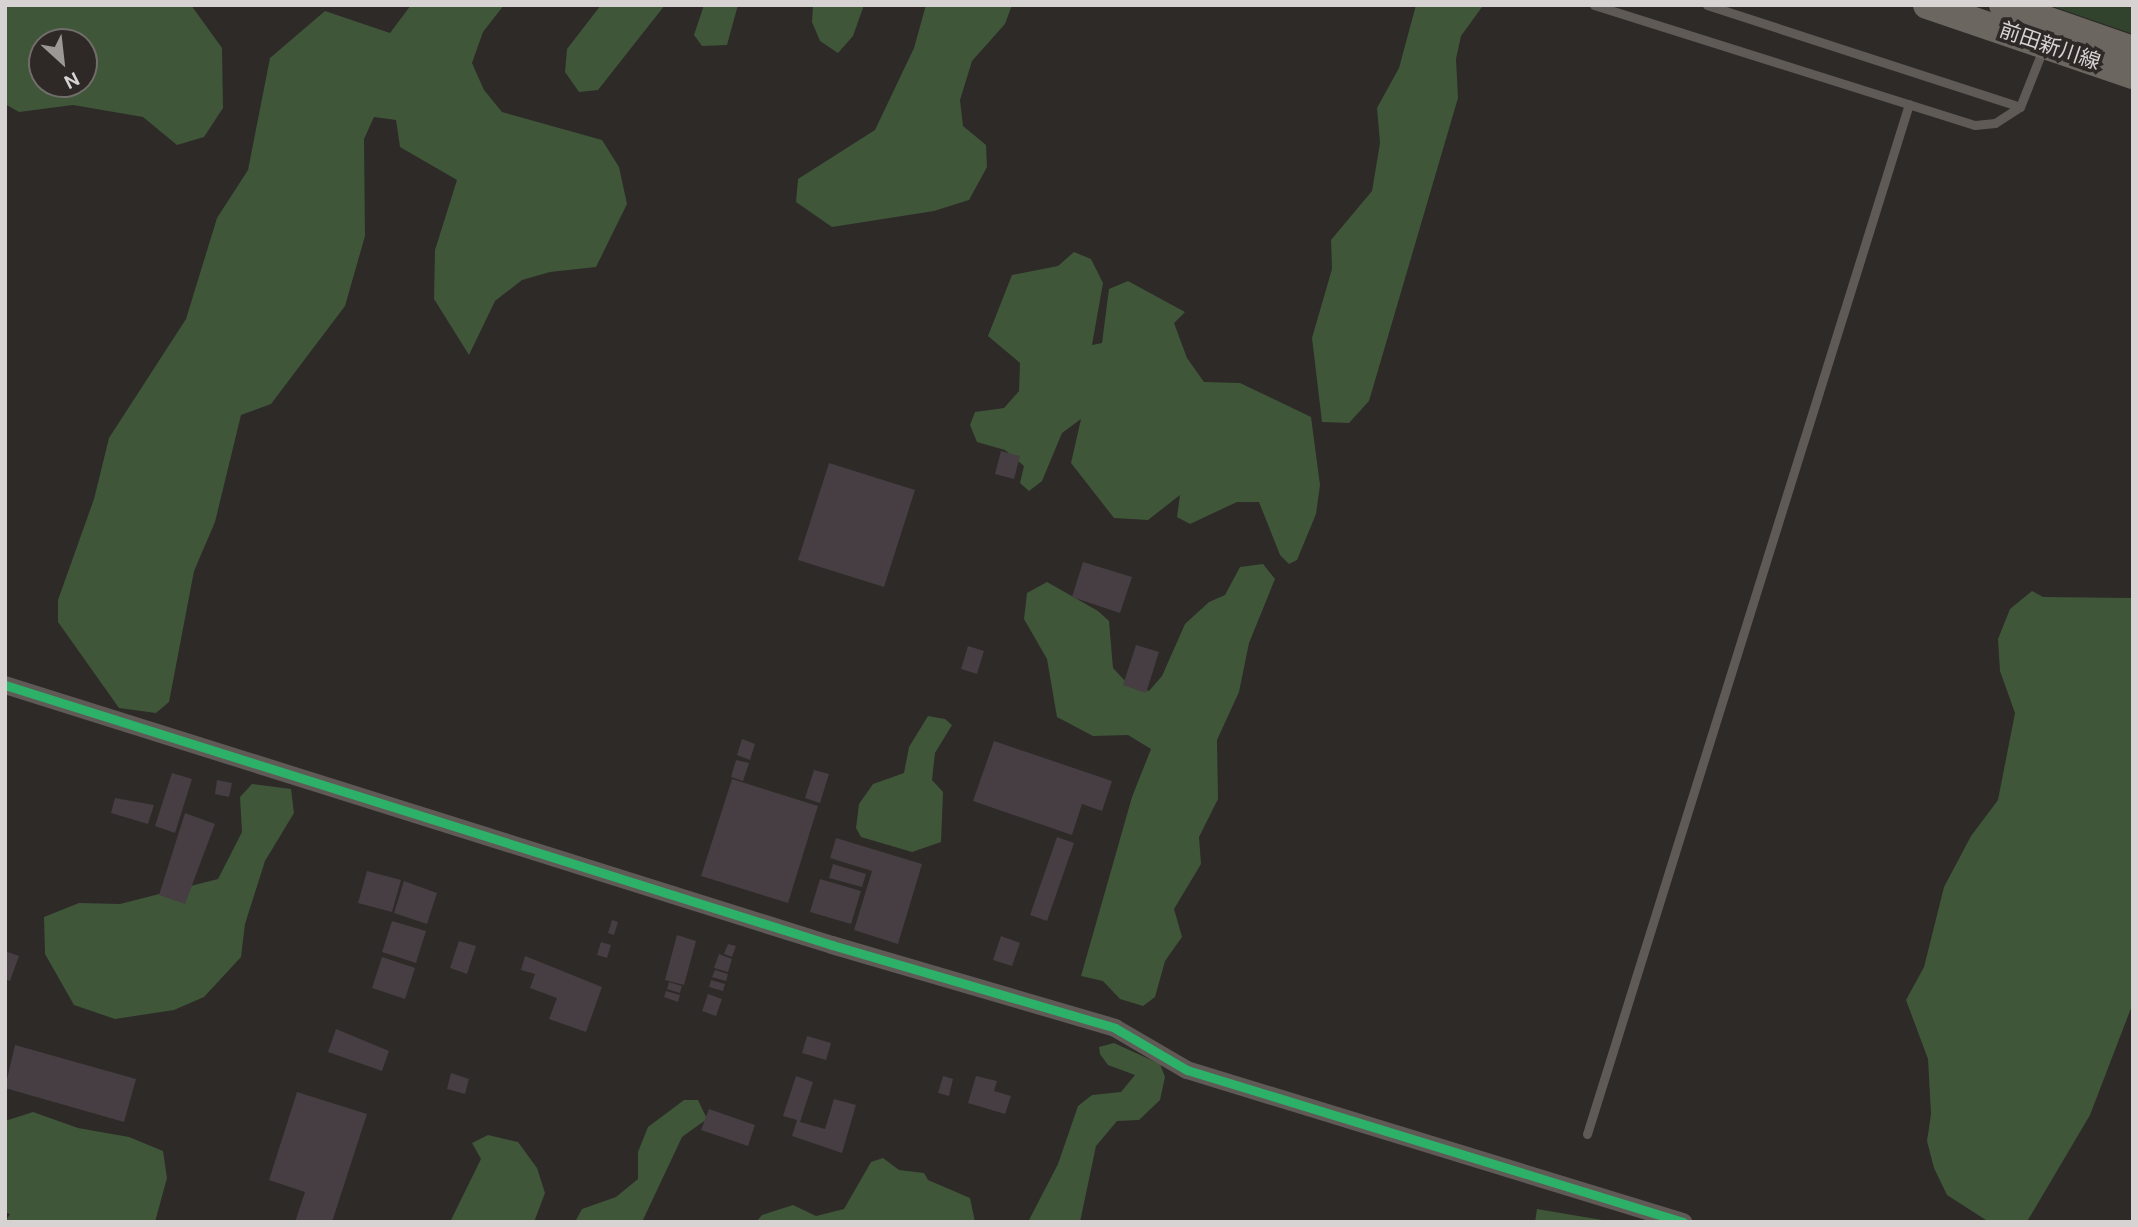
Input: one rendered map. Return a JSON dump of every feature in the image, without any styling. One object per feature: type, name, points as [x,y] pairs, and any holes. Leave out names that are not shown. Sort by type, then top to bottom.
[{"type":"main road","name":"前田新川線","points":[[1927,5],[2133,50]]},
{"type":"main road","name":"前田新川線","points":[[2003,5],[2048,32],[2133,75]]},
{"type":"street","points":[[5,685],[832,945],[1115,1028],[1187,1070],[1683,1222]]},
{"type":"lane","points":[[1594,5],[1975,125],[1995,123],[2020,107],[2048,32]]},
{"type":"lane","points":[[1707,5],[2020,107]]},
{"type":"lane","points":[[1587,1135],[1909,104]]},
{"type":"green space","points":[[5,5],[191,5],[222,48],[223,108],[204,137],[177,145],[143,117],[73,105],[19,112],[5,104]]},
{"type":"green space","points":[[411,5],[504,5],[483,32],[472,63],[484,90],[502,112],[602,140],[619,167],[627,204],[596,267],[550,272],[522,280],[495,301],[469,355],[434,299],[435,250],[457,180],[400,147],[396,120],[374,117],[364,139],[365,236],[345,306],[271,404],[241,415],[215,522],[194,571],[169,702],[156,713],[119,708],[58,622],[58,600],[94,499],[109,438],[186,319],[217,218],[248,170],[270,58],[325,11],[390,33]]},
{"type":"green space","points":[[601,5],[665,5],[598,90],[579,92],[565,72],[567,49]]},
{"type":"green space","points":[[704,5],[738,5],[727,45],[702,46],[694,35]]},
{"type":"green space","points":[[813,5],[864,5],[853,36],[838,53],[820,41],[812,22]]},
{"type":"green space","points":[[926,5],[1012,5],[1005,24],[972,61],[960,100],[963,126],[986,145],[987,167],[969,200],[934,211],[832,227],[796,202],[798,179],[875,130],[914,48]]},
{"type":"green space","points":[[1416,5],[1490,5],[1482,7],[1461,36],[1456,59],[1458,98],[1369,401],[1349,423],[1322,422],[1312,338],[1332,269],[1331,240],[1372,191],[1380,143],[1377,108],[1399,68]]},
{"type":"green space","points":[[2049,5],[2133,5],[2133,34]]},
{"type":"green space","points":[[1074,252],[1091,259],[1103,283],[1092,345],[1102,343],[1109,289],[1128,281],[1185,312],[1174,323],[1187,358],[1204,382],[1240,383],[1311,417],[1320,485],[1316,514],[1297,560],[1289,564],[1280,555],[1259,502],[1237,502],[1190,524],[1177,517],[1180,495],[1148,520],[1114,518],[1071,463],[1081,419],[1062,433],[1042,481],[1029,491],[1020,483],[1024,466],[1005,450],[977,442],[970,425],[975,412],[1004,408],[1019,391],[1020,363],[988,336],[1012,275],[1058,266]]},
{"type":"green space","points":[[1263,564],[1275,579],[1249,643],[1239,692],[1217,740],[1218,799],[1199,837],[1201,864],[1174,909],[1182,937],[1165,961],[1155,997],[1143,1006],[1120,999],[1103,981],[1081,976],[1132,797],[1151,749],[1128,735],[1093,736],[1057,717],[1047,659],[1024,619],[1027,593],[1047,582],[1098,611],[1109,621],[1113,668],[1126,682],[1149,691],[1162,676],[1185,624],[1209,602],[1225,595],[1240,567]]},
{"type":"green space","points":[[2032,591],[2043,597],[2133,598],[2133,1003],[2090,1115],[2028,1220],[1989,1222],[1947,1195],[1934,1168],[1927,1141],[1931,1114],[1928,1059],[1906,1000],[1924,967],[1944,887],[1971,836],[1998,800],[2015,713],[2000,671],[1998,639],[2010,609]]},
{"type":"green space","points":[[928,716],[945,719],[952,725],[935,753],[932,780],[943,792],[941,842],[912,852],[861,837],[856,828],[859,804],[873,784],[904,773],[909,747]]},
{"type":"green space","points":[[252,784],[291,789],[294,813],[265,861],[245,924],[241,957],[204,997],[174,1010],[115,1019],[74,1005],[45,954],[44,917],[79,903],[120,904],[218,879],[242,832],[240,797]]},
{"type":"green space","points":[[1114,1043],[1160,1064],[1165,1077],[1160,1100],[1139,1120],[1117,1121],[1096,1146],[1080,1222],[1028,1222],[1058,1164],[1078,1106],[1092,1095],[1121,1092],[1135,1075],[1108,1065],[1100,1054],[1099,1047]]},
{"type":"green space","points":[[684,1100],[698,1100],[707,1119],[682,1137],[642,1222],[575,1222],[582,1209],[616,1197],[638,1179],[638,1152],[648,1127]]},
{"type":"green space","points":[[33,1112],[78,1128],[129,1137],[163,1151],[167,1178],[155,1222],[5,1222],[10,1214],[5,1212],[5,1121]]},
{"type":"green space","points":[[488,1135],[518,1142],[537,1168],[545,1193],[534,1222],[450,1222],[481,1159],[472,1143]]},
{"type":"green space","points":[[883,1158],[899,1170],[924,1173],[928,1180],[970,1198],[975,1222],[756,1222],[762,1215],[793,1205],[816,1216],[844,1209],[871,1162]]},
{"type":"green space","points":[[1537,1209],[1614,1222],[1535,1222]]},
{"type":"building","points":[[1001,451],[1020,456],[1014,479],[995,474]]},
{"type":"building","points":[[829,463],[915,490],[884,587],[798,560]]},
{"type":"building","points":[[1083,562],[1132,577],[1120,613],[1072,597]]},
{"type":"building","points":[[1136,645],[1159,652],[1146,693],[1123,685]]},
{"type":"building","points":[[968,646],[984,651],[977,674],[961,669]]},
{"type":"building","points":[[742,739],[755,744],[750,760],[737,755]]},
{"type":"building","points":[[994,741],[1112,781],[1102,811],[1082,804],[1072,835],[973,801]]},
{"type":"building","points":[[736,760],[749,763],[743,781],[731,777]]},
{"type":"building","points":[[814,770],[829,774],[820,803],[805,798]]},
{"type":"building","points":[[172,773],[192,779],[175,833],[155,826]]},
{"type":"building","points":[[732,779],[818,806],[788,903],[701,876]]},
{"type":"building","points":[[217,780],[232,783],[229,797],[215,794]]},
{"type":"building","points":[[115,798],[154,805],[148,824],[111,813]]},
{"type":"building","points":[[185,813],[215,824],[185,904],[159,895]]},
{"type":"building","points":[[1057,837],[1074,843],[1047,921],[1030,915]]},
{"type":"building","points":[[836,838],[922,864],[898,944],[854,930],[872,871],[830,858]]},
{"type":"building","points":[[833,864],[866,874],[862,887],[829,878]]},
{"type":"building","points":[[367,871],[401,880],[392,912],[358,903]]},
{"type":"building","points":[[820,879],[861,891],[851,924],[810,912]]},
{"type":"building","points":[[404,881],[437,893],[427,924],[394,913]]},
{"type":"building","points":[[612,920],[618,922],[614,935],[608,933]]},
{"type":"building","points":[[392,921],[426,931],[416,963],[382,952]]},
{"type":"building","points":[[677,935],[696,941],[684,985],[665,980]]},
{"type":"building","points":[[1001,936],[1020,943],[1012,966],[993,960]]},
{"type":"building","points":[[459,941],[476,946],[467,974],[450,968]]},
{"type":"building","points":[[601,942],[611,945],[607,958],[597,955]]},
{"type":"building","points":[[728,944],[736,946],[732,957],[724,954]]},
{"type":"building","points":[[5,951],[19,956],[10,981],[5,979]]},
{"type":"building","points":[[719,954],[732,959],[728,972],[714,968]]},
{"type":"building","points":[[525,956],[602,987],[586,1032],[549,1019],[557,998],[530,988],[535,974],[521,970]]},
{"type":"building","points":[[382,957],[415,968],[405,999],[372,988]]},
{"type":"building","points":[[715,970],[728,974],[726,981],[712,977]]},
{"type":"building","points":[[711,980],[725,984],[723,991],[709,987]]},
{"type":"building","points":[[669,982],[682,986],[680,993],[667,989]]},
{"type":"building","points":[[666,991],[680,995],[678,1002],[664,997]]},
{"type":"building","points":[[708,994],[722,999],[716,1016],[702,1011]]},
{"type":"building","points":[[336,1029],[389,1051],[382,1071],[328,1052]]},
{"type":"building","points":[[807,1036],[831,1043],[826,1060],[802,1053]]},
{"type":"building","points":[[15,1045],[136,1079],[124,1122],[5,1088]]},
{"type":"building","points":[[451,1073],[469,1079],[465,1094],[447,1089]]},
{"type":"building","points":[[796,1076],[813,1082],[800,1122],[825,1129],[834,1099],[856,1105],[842,1153],[792,1136],[797,1120],[783,1116]]},
{"type":"building","points":[[943,1076],[953,1079],[949,1096],[938,1093]]},
{"type":"building","points":[[976,1076],[997,1081],[994,1091],[1011,1096],[1005,1114],[968,1103]]},
{"type":"building","points":[[297,1092],[367,1114],[332,1222],[295,1222],[305,1192],[269,1180]]},
{"type":"building","points":[[709,1109],[755,1125],[748,1146],[701,1130]]},
{"type":"cycle path","points":[[5,685],[832,945],[1115,1028],[1187,1070],[1683,1222]]}]
